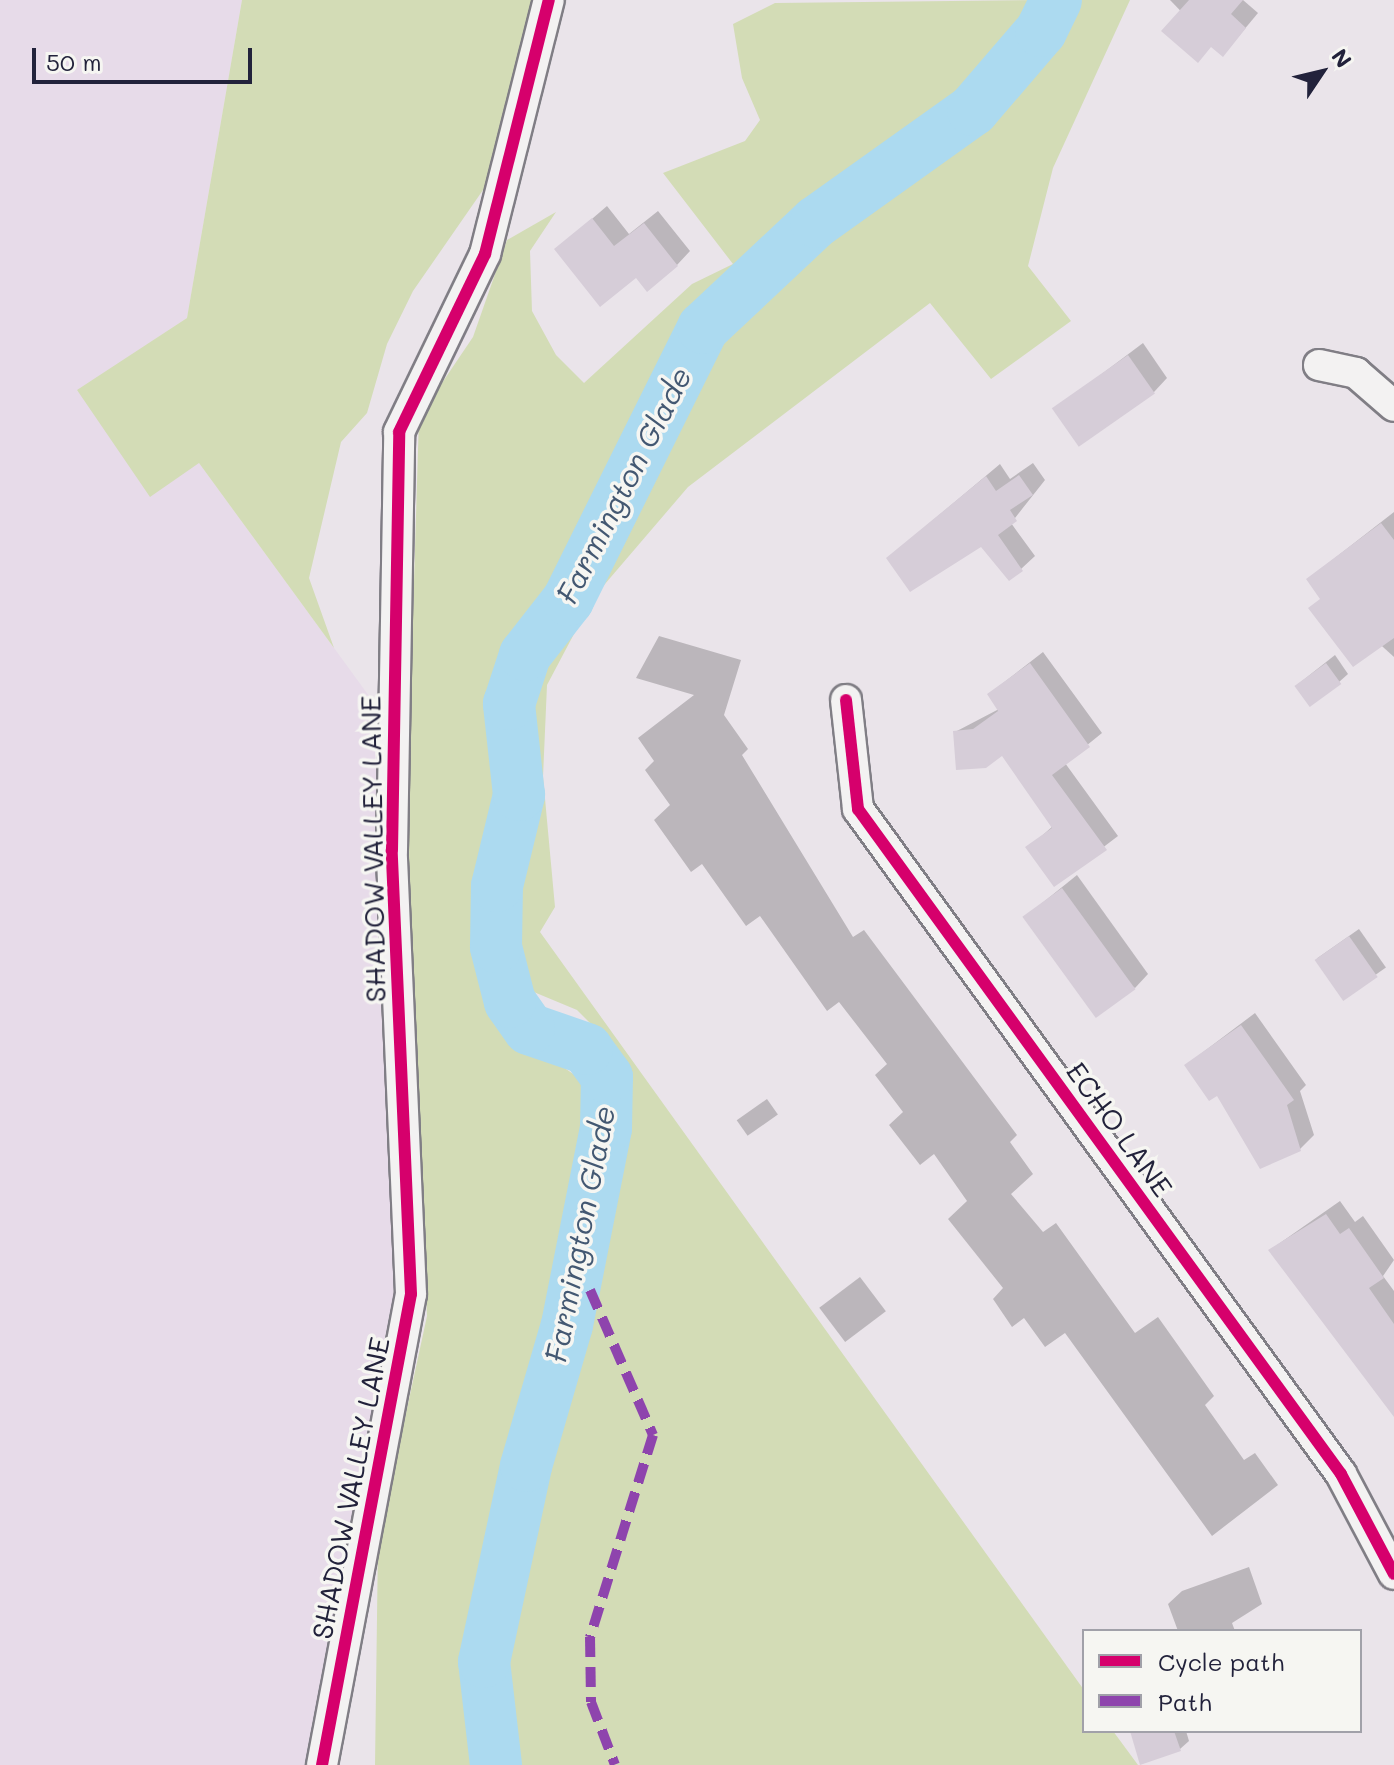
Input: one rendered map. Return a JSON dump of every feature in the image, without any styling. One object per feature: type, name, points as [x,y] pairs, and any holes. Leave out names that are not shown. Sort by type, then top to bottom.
[{"type":"street","name":"SHADOW VALLEY LANE","points":[[322,1765],[411,1294],[392,850],[399,432],[485,254],[549,0]]},
{"type":"street","points":[[1319,365],[1356,373],[1394,406]]},
{"type":"street","name":"ECHO LANE","points":[[846,700],[858,809],[1341,1474],[1394,1574]]},
{"type":"shaded area","points":[[0,0],[242,0],[187,318],[77,391],[199,463],[380,711],[394,1312],[305,1765],[0,1765]]},
{"type":"green space","points":[[242,0],[535,0],[501,164],[413,291],[387,344],[367,413],[341,442],[309,578],[334,648],[199,463],[150,497],[77,390],[187,318]]},
{"type":"green space","points":[[1047,0],[1037,25],[969,105],[813,219],[699,326],[566,593],[518,658],[504,701],[514,789],[485,891],[488,981],[505,1027],[579,1078],[588,1099],[587,1128],[554,1341],[475,1646],[489,1765],[375,1765],[378,1543],[427,1316],[406,845],[419,417],[473,337],[507,240],[556,212],[530,251],[532,311],[556,355],[584,383],[692,284],[733,264],[663,173],[745,141],[760,120],[742,78],[733,24],[775,3]]},
{"type":"green space","points":[[1066,0],[1130,0],[1053,168],[1028,266],[1071,321],[991,379],[930,303],[688,487],[593,598],[547,685],[543,777],[555,907],[540,932],[1082,1687],[1082,1733],[1114,1733],[1138,1765],[507,1765],[497,1638],[621,1133],[616,1049],[577,1010],[529,990],[511,954],[505,922],[522,840],[523,681],[713,331],[818,225],[978,113],[1050,31]]},
{"type":"building","points":[[1189,0],[1243,0],[1231,14],[1246,28],[1223,57],[1211,47],[1198,63],[1161,31]]},
{"type":"building","points":[[592,218],[614,246],[644,223],[678,266],[647,292],[636,278],[600,307],[554,249]]},
{"type":"building","points":[[1128,355],[1155,394],[1079,447],[1052,408]]},
{"type":"building","points":[[1019,475],[1033,495],[1010,510],[1017,521],[998,535],[1023,571],[1009,581],[981,547],[910,592],[886,558],[986,476],[996,491]]},
{"type":"building","points":[[1381,523],[1394,540],[1394,638],[1353,667],[1308,608],[1320,599],[1306,579]]},
{"type":"building","points":[[1030,663],[1090,747],[1052,775],[1107,850],[1054,887],[1025,847],[1052,828],[1002,756],[986,768],[956,770],[953,731],[973,729],[998,711],[987,694]]},
{"type":"building","points":[[1326,663],[1341,684],[1310,707],[1294,686]]},
{"type":"building","points":[[1062,888],[1135,989],[1096,1018],[1022,917]]},
{"type":"building","points":[[1349,936],[1378,977],[1343,1001],[1315,960]]},
{"type":"building","points":[[1241,1025],[1294,1100],[1287,1105],[1301,1151],[1260,1169],[1217,1096],[1209,1101],[1184,1065]]},
{"type":"building","points":[[1326,1214],[1340,1234],[1349,1228],[1384,1278],[1369,1288],[1394,1324],[1394,1417],[1268,1250]]},
{"type":"building","points":[[1131,1733],[1175,1733],[1181,1751],[1140,1765]]},
{"type":"waterway","name":"Farmington Glade","points":[[496,1765],[484,1662],[526,1466],[567,1325],[606,1128],[607,1077],[587,1049],[529,1029],[510,1002],[496,947],[497,886],[519,795],[509,704],[525,655],[568,600],[703,328],[816,222],[973,110],[1041,31],[1056,0]]},
{"type":"marked path","points":[[590,1290],[653,1435],[590,1637],[591,1702],[615,1765]]},
{"type":"cycle path","points":[[322,1765],[411,1294],[392,850],[399,432],[485,254],[549,0]]},
{"type":"cycle path","points":[[846,700],[858,809],[1341,1474],[1394,1574]]}]
